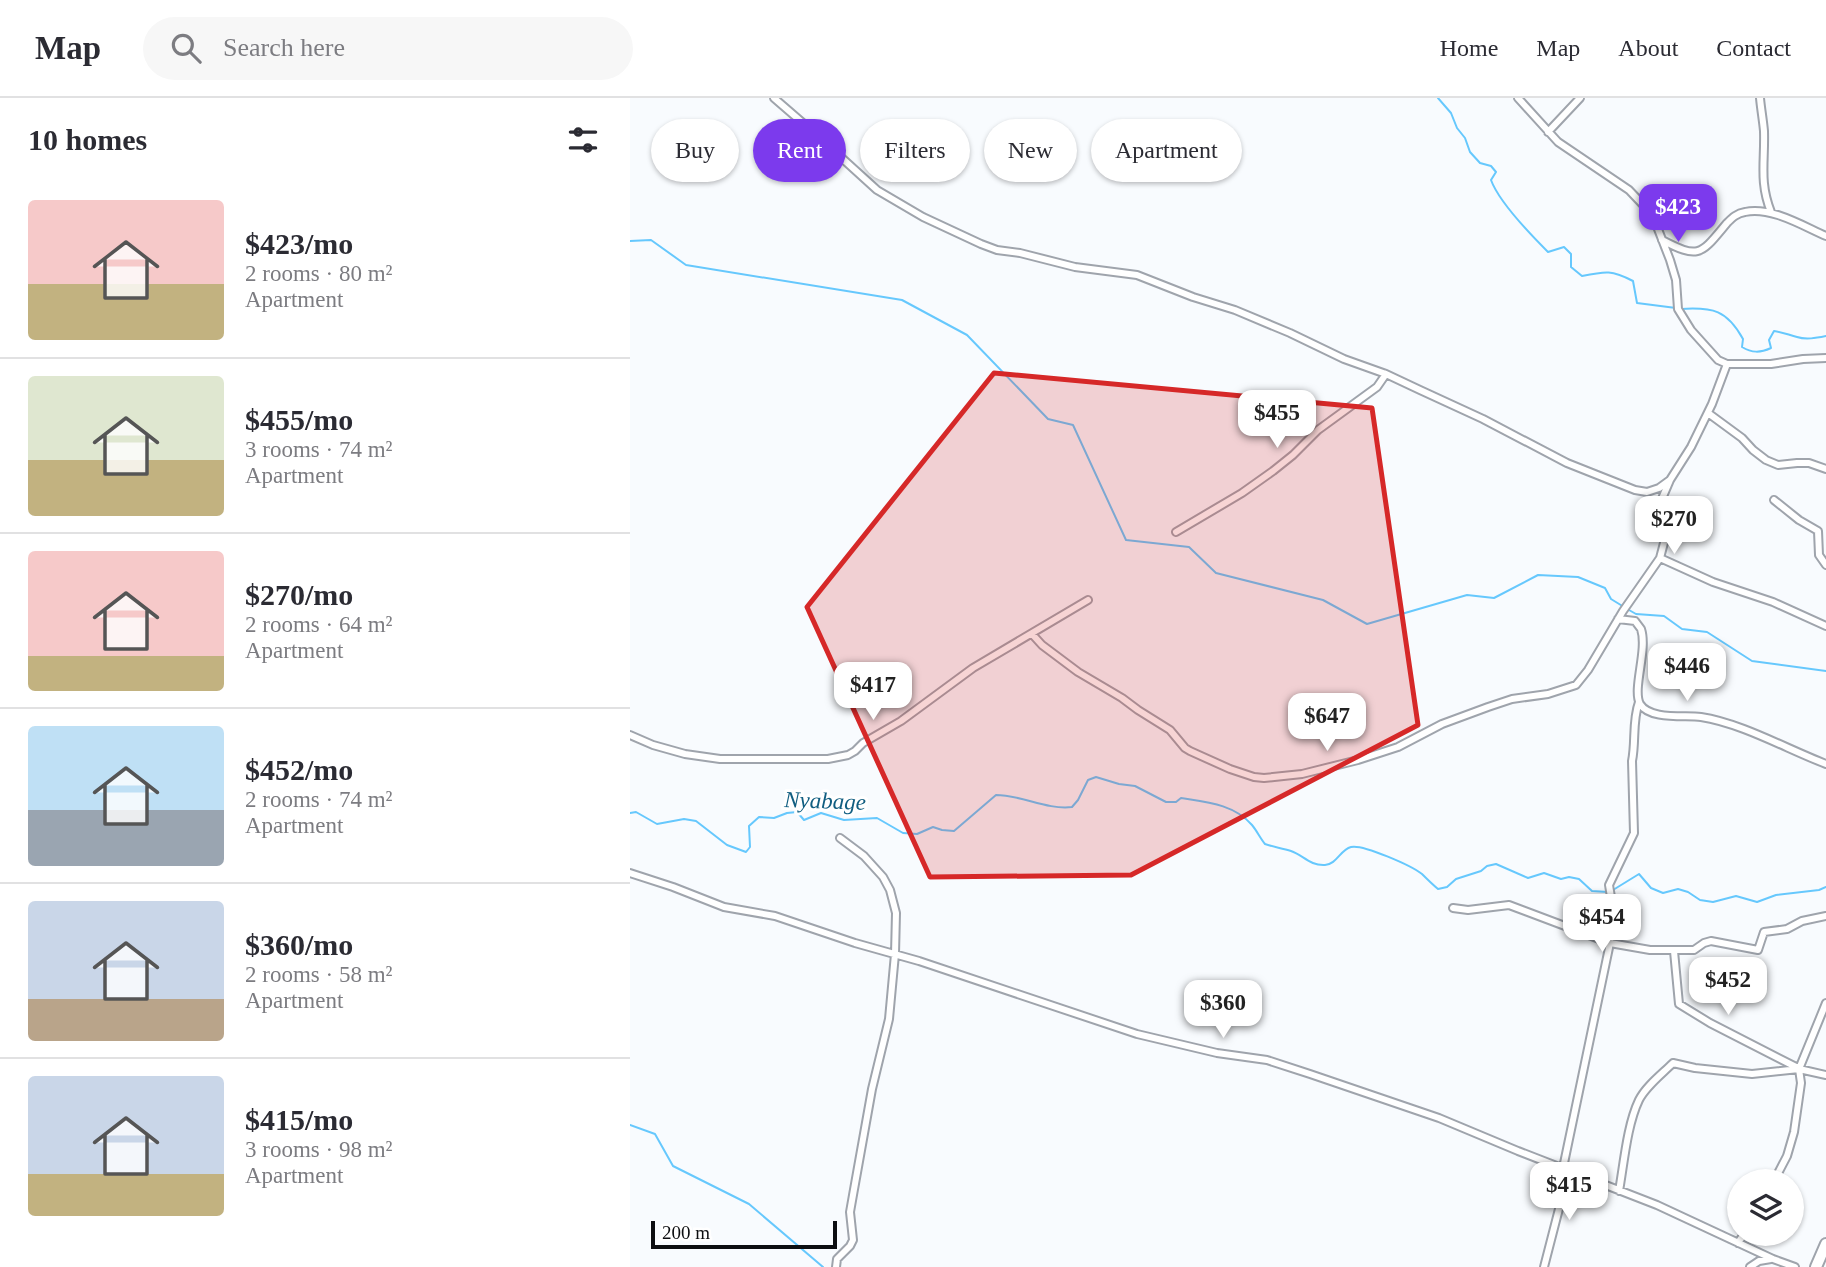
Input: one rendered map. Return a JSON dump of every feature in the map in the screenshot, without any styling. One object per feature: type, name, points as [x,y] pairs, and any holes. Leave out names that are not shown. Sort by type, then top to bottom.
[{"type":"highway","points":[[1816,1267],[1826,1244]]},
{"type":"street","points":[[774,98],[877,190],[923,217],[981,244],[1075,267],[1137,275],[1235,310],[1344,359],[1386,374],[1593,475],[1647,492],[1670,480]]},
{"type":"street","points":[[1518,98],[1525,101],[1558,142],[1629,190],[1648,210],[1656,224],[1676,280],[1678,309],[1691,330],[1718,360],[1727,364],[1771,364],[1826,358]]},
{"type":"street","points":[[1548,132],[1580,98]]},
{"type":"street","points":[[1760,98],[1764,132],[1765,196],[1771,212]]},
{"type":"street","points":[[1662,240],[1684,251],[1699,252],[1708,246],[1732,218],[1743,212],[1771,212],[1826,236]]},
{"type":"street","points":[[1032,634],[1078,673],[1170,730],[1185,748],[1230,769],[1264,778],[1302,774],[1358,760],[1398,747],[1442,724],[1488,707],[1576,685],[1660,558],[1665,539],[1677,519],[1658,508],[1670,480],[1707,413],[1727,364]]},
{"type":"street","points":[[1176,533],[1273,471],[1328,423],[1377,387],[1386,374]]},
{"type":"street","points":[[1707,413],[1742,438],[1766,460],[1778,466],[1809,463],[1826,469]]},
{"type":"street","points":[[1774,500],[1818,531],[1819,555],[1826,565]]},
{"type":"street","points":[[1660,558],[1713,582],[1773,602],[1826,626]]},
{"type":"street","points":[[630,735],[653,746],[720,759],[807,760],[839,757],[855,751],[973,668],[1088,600]]},
{"type":"street","points":[[1544,1267],[1610,943],[1612,904],[1609,885],[1634,833],[1632,761],[1643,658],[1641,629],[1635,621],[1618,620]]},
{"type":"street","points":[[1639,702],[1648,711],[1667,716],[1696,716],[1725,722],[1826,764]]},
{"type":"street","points":[[836,1267],[836,1259],[853,1240],[850,1212],[872,1089],[890,1018],[896,913],[890,890],[875,867],[840,838]]},
{"type":"street","points":[[630,873],[724,907],[775,916],[1137,1034],[1216,1053],[1267,1060],[1311,1074],[1439,1118],[1670,1211],[1727,1238]]},
{"type":"street","points":[[1453,908],[1468,910],[1509,905],[1610,943],[1674,951],[1694,950],[1711,941],[1758,950],[1764,932],[1787,929],[1802,921],[1826,916]]},
{"type":"street","points":[[1674,951],[1679,1004],[1799,1069],[1826,1075]]},
{"type":"street","points":[[1780,1169],[1794,1132],[1801,1083],[1799,1069],[1826,1003]]},
{"type":"street","points":[[1619,1191],[1631,1124],[1640,1098],[1673,1063],[1695,1068],[1752,1073],[1799,1069]]},
{"type":"street","points":[[1745,1246],[1795,1267]]},
{"type":"street","points":[[1749,1267],[1759,1261],[1773,1259]]},
{"type":"highlighted area","points":[[994,373],[1372,408],[1418,725],[1131,875],[930,877],[807,607]]},
{"type":"waterway","points":[[1438,98],[1451,113],[1470,152],[1480,163],[1491,166],[1496,172],[1491,180],[1501,198],[1548,252],[1564,247],[1571,254],[1571,267],[1582,276],[1609,272],[1633,281],[1637,303],[1676,308]]},
{"type":"waterway","points":[[630,241],[651,240],[686,265],[902,300],[967,335],[1048,419],[1073,425],[1126,540],[1189,547],[1216,573],[1323,600],[1367,624],[1467,595],[1494,598],[1538,575],[1578,577],[1605,588],[1611,599],[1624,607]]},
{"type":"waterway","points":[[1681,309],[1710,310],[1725,316],[1743,339],[1742,347],[1753,351],[1771,348],[1769,340],[1774,331],[1804,338],[1826,336]]},
{"type":"waterway","points":[[1629,610],[1636,614],[1664,616],[1682,629],[1707,632],[1752,661],[1826,671]]},
{"type":"waterway","name":"Nyabage","points":[[630,813],[636,812],[657,824],[684,819],[696,821],[727,845],[746,852],[750,847],[749,826],[759,817],[774,818],[797,812],[804,820],[821,813],[844,820],[877,818],[903,833],[917,834],[933,827],[954,831],[996,795],[1072,807],[1088,780],[1096,777],[1135,786],[1166,802],[1176,802],[1181,798],[1228,808],[1245,818],[1265,844],[1291,851],[1320,865],[1329,864],[1347,849],[1357,847],[1408,866],[1422,874],[1438,889],[1496,864],[1528,878],[1544,873],[1561,879],[1569,877],[1579,879],[1592,891],[1608,892]]},
{"type":"waterway","name":"Nyabage","points":[[1613,890],[1639,874],[1651,888],[1663,893],[1678,889],[1700,900],[1713,902],[1736,896],[1757,902],[1776,895],[1826,887]]},
{"type":"waterway","points":[[630,1125],[655,1134],[673,1166],[749,1204],[823,1267]]}]
